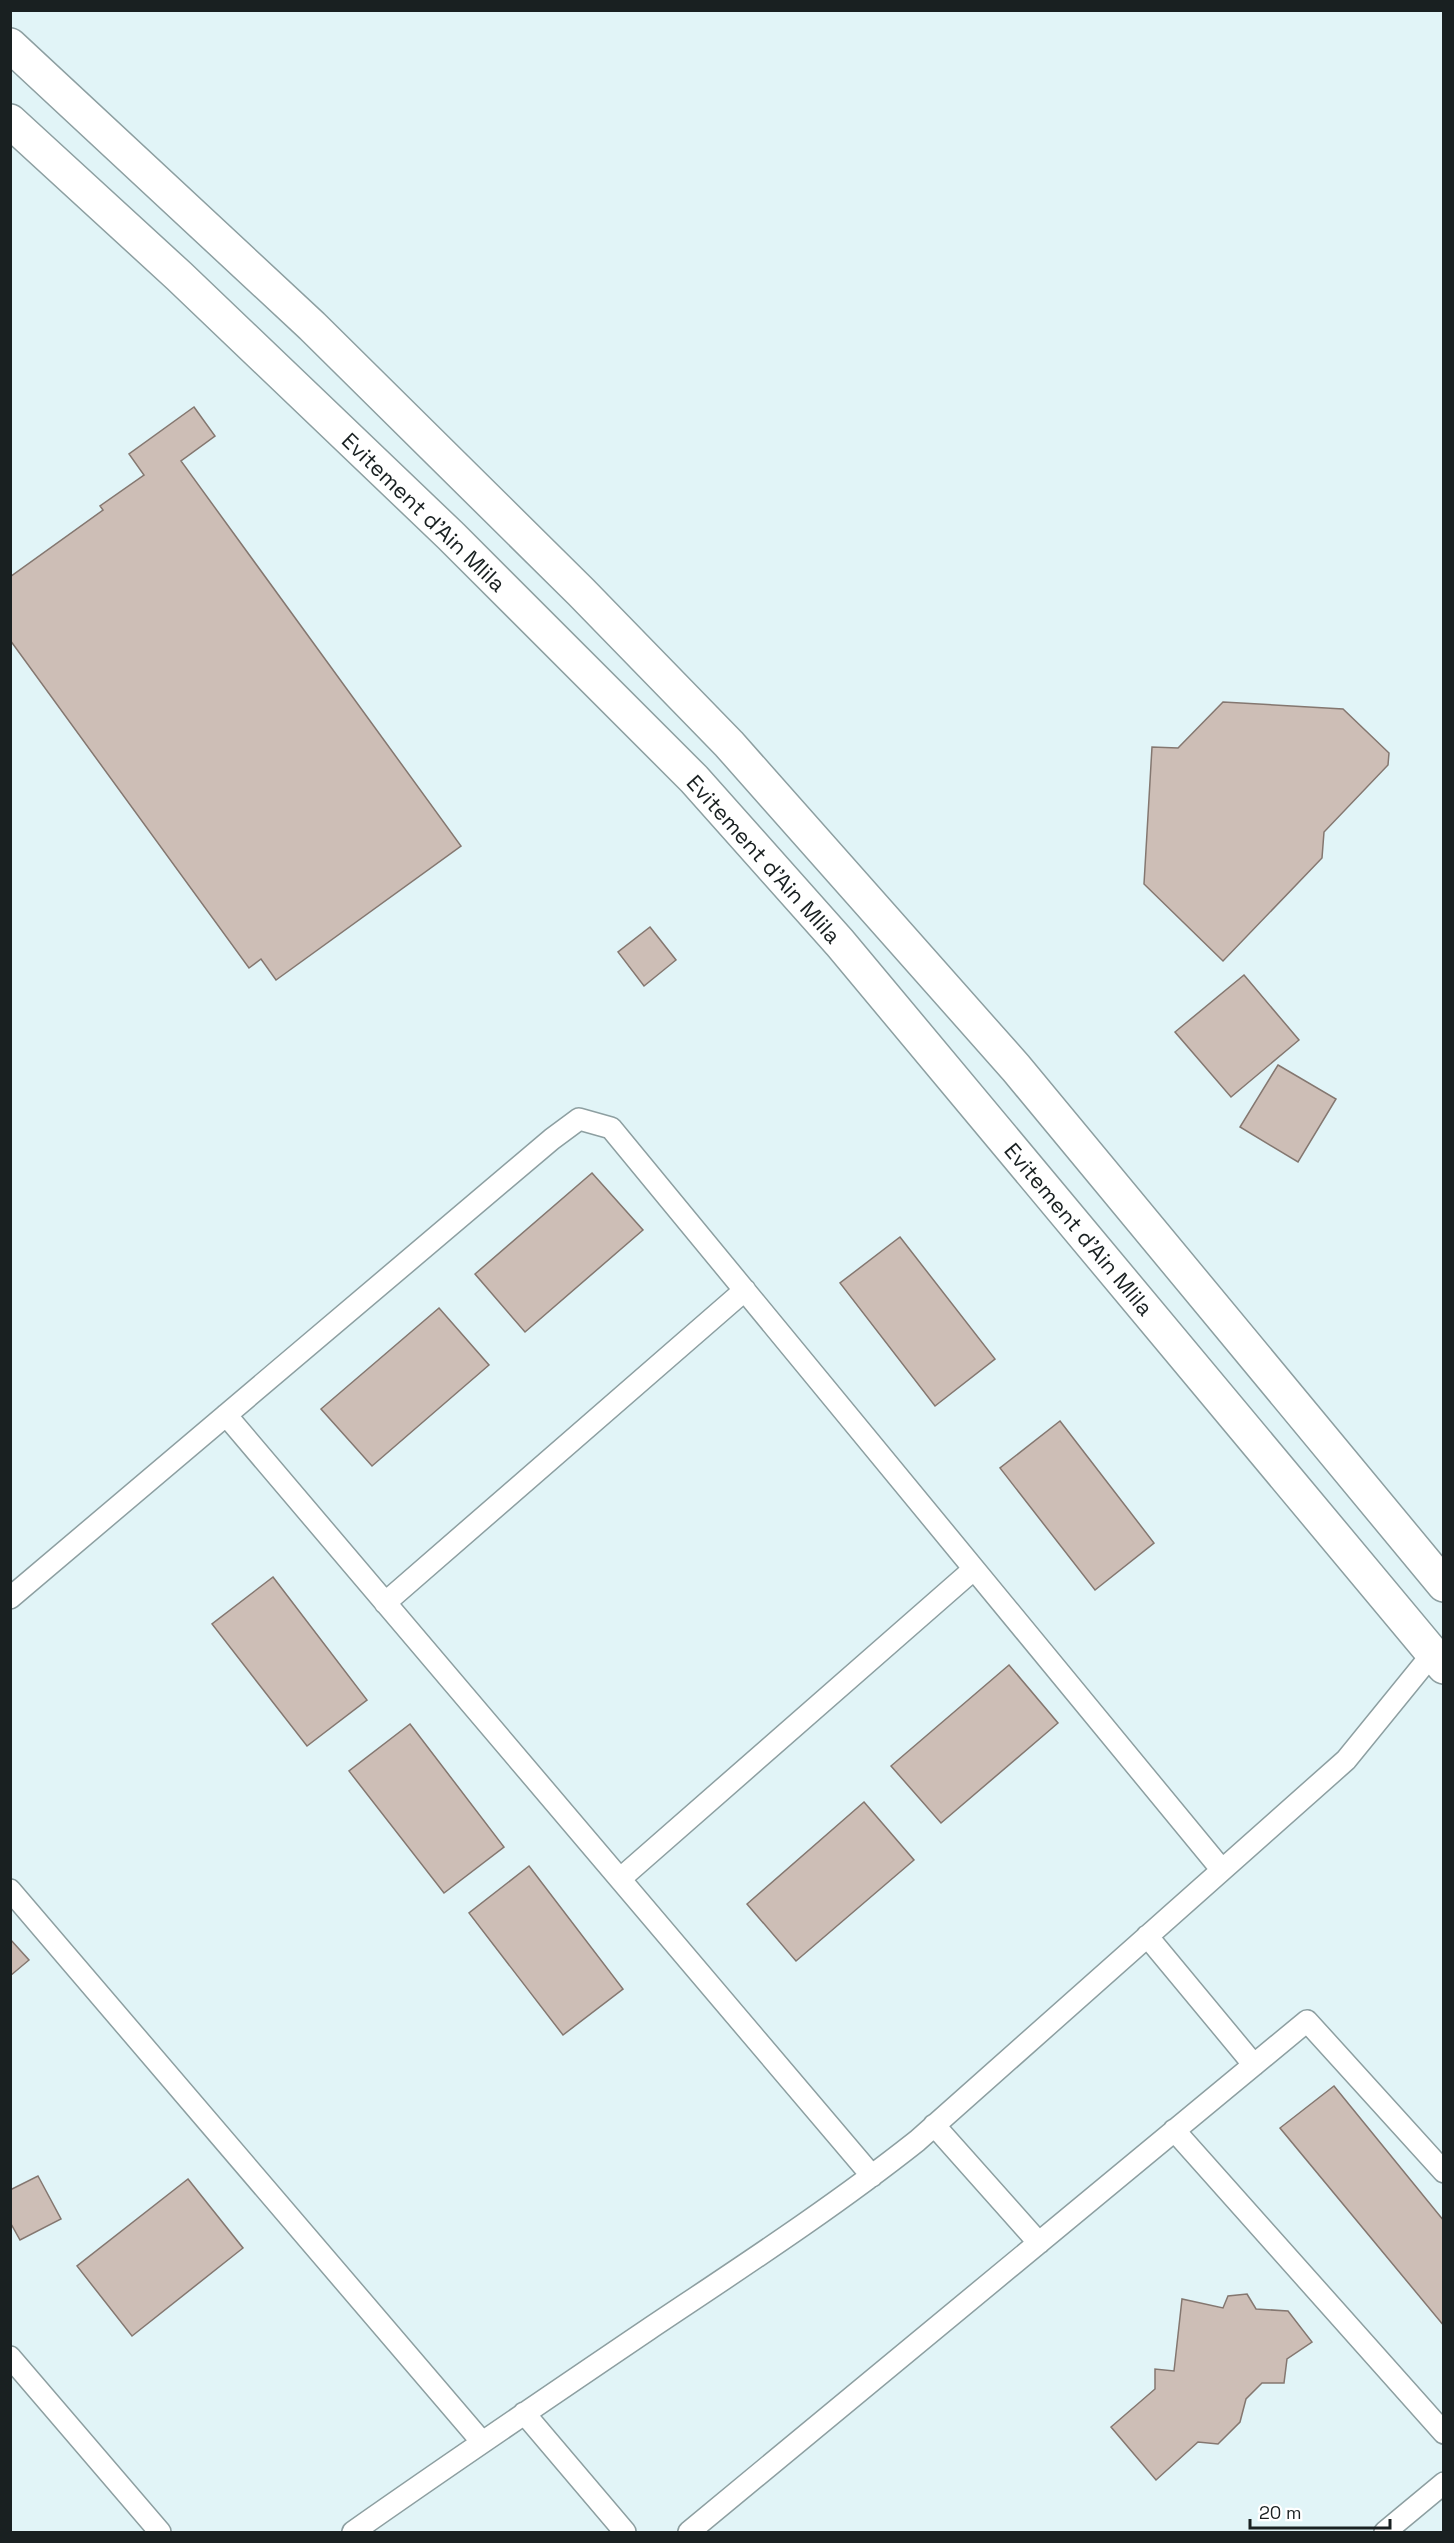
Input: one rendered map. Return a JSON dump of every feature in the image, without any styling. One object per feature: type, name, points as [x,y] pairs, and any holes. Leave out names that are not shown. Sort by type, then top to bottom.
[{"type":"highway","points":[[10,45],[312,326],[580,592],[729,744],[1017,1068],[1443,1585]]},
{"type":"highway","name":"Evitement d'Ain Mlila","points":[[10,121],[179,276],[451,536],[694,779],[840,943],[1438,1660]]},
{"type":"lane","points":[[10,1598],[579,1119],[611,1128],[1222,1870]]},
{"type":"lane","points":[[385,1602],[746,1290]]},
{"type":"lane","points":[[226,1415],[872,2176]]},
{"type":"lane","points":[[620,1879],[974,1569]]},
{"type":"lane","points":[[353,2532],[872,2176],[934,2125],[1346,1760],[1438,1660]]},
{"type":"lane","points":[[10,1890],[482,2442]]},
{"type":"lane","points":[[1147,1936],[1254,2064]]},
{"type":"lane","points":[[689,2532],[1307,2021],[1443,2172]]},
{"type":"lane","points":[[934,2125],[1039,2243]]},
{"type":"lane","points":[[1174,2130],[1443,2433]]},
{"type":"lane","points":[[10,2357],[160,2532]]},
{"type":"lane","points":[[524,2413],[625,2532]]},
{"type":"lane","points":[[1385,2532],[1443,2483]]},
{"type":"building","points":[[194,407],[215,436],[181,461],[461,846],[276,980],[261,959],[249,968],[10,640],[10,577],[103,510],[100,506],[144,475],[129,454]]},
{"type":"building","points":[[1223,702],[1343,709],[1389,753],[1388,765],[1324,832],[1322,858],[1223,961],[1144,884],[1152,747],[1178,748]]},
{"type":"building","points":[[650,927],[676,960],[644,986],[618,952]]},
{"type":"building","points":[[1244,975],[1299,1040],[1231,1097],[1175,1032]]},
{"type":"building","points":[[1278,1065],[1336,1099],[1298,1162],[1240,1127]]},
{"type":"building","points":[[592,1173],[643,1230],[525,1332],[475,1274]]},
{"type":"building","points":[[900,1237],[995,1359],[935,1406],[840,1283]]},
{"type":"building","points":[[439,1308],[489,1365],[372,1466],[321,1409]]},
{"type":"building","points":[[1060,1421],[1154,1543],[1095,1590],[1000,1468]]},
{"type":"building","points":[[273,1577],[367,1700],[307,1746],[212,1624]]},
{"type":"building","points":[[1009,1665],[1058,1723],[941,1823],[891,1766]]},
{"type":"building","points":[[410,1724],[504,1847],[444,1893],[349,1771]]},
{"type":"building","points":[[864,1802],[914,1860],[796,1961],[747,1904]]},
{"type":"building","points":[[529,1866],[623,1989],[563,2035],[469,1913]]},
{"type":"building","points":[[10,1939],[29,1960],[10,1976]]},
{"type":"building","points":[[1334,2086],[1444,2221],[1444,2326],[1280,2128]]},
{"type":"building","points":[[38,2176],[61,2219],[20,2240],[10,2222],[10,2190]]},
{"type":"building","points":[[188,2179],[243,2248],[132,2336],[77,2266]]},
{"type":"building","points":[[1247,2294],[1256,2309],[1288,2311],[1312,2342],[1287,2359],[1284,2383],[1262,2383],[1246,2399],[1240,2422],[1218,2444],[1198,2442],[1156,2480],[1111,2427],[1155,2389],[1155,2369],[1174,2371],[1182,2299],[1223,2308],[1228,2296]]}]
